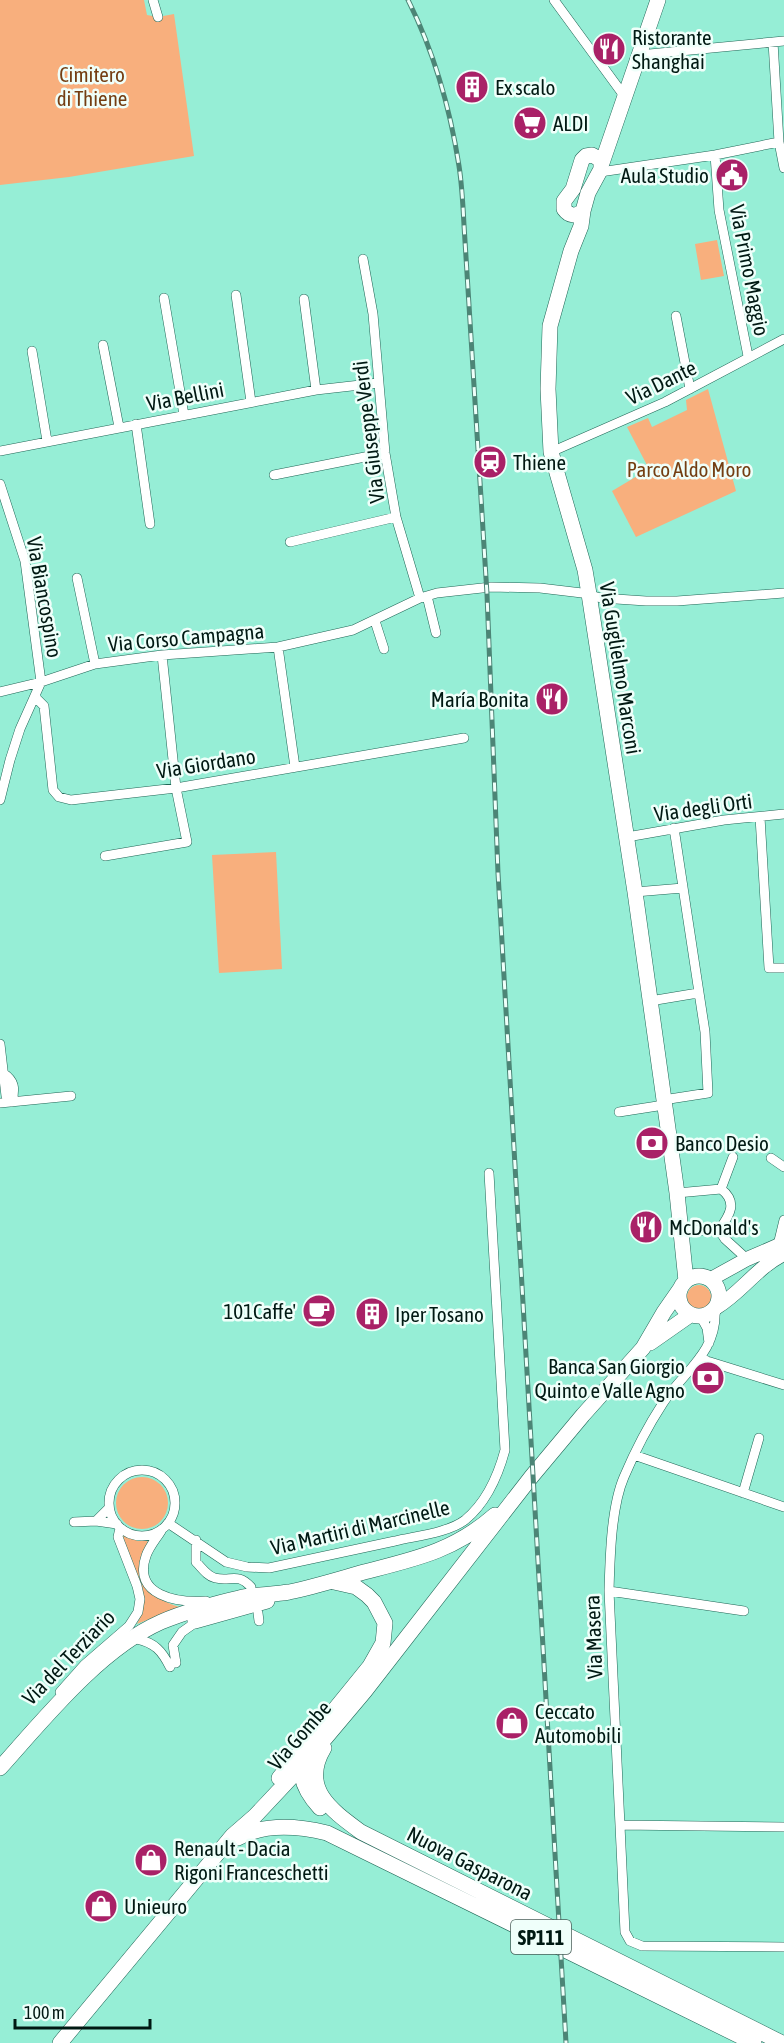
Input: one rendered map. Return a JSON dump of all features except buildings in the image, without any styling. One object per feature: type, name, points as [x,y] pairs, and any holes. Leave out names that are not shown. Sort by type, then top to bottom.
[{"type":"main road","points":[[598,164],[582,160],[573,189],[564,201],[564,209],[575,212],[586,197],[625,97],[658,0]]},
{"type":"main road","name":"Via Guglielmo Marconi","points":[[575,212],[581,226],[574,242],[550,326],[548,389],[551,452],[585,570],[627,837],[681,1234],[683,1285],[680,1304],[706,1312]]},
{"type":"main road","name":"Via Guglielmo Marconi","points":[[643,1348],[706,1312],[719,1292],[696,1269],[681,1234]]},
{"type":"main road","name":"Via Guglielmo Marconi","points":[[664,1312],[675,1280],[681,1234]]},
{"type":"main road","points":[[683,1285],[696,1276],[707,1278],[743,1261],[782,1247]]},
{"type":"main road","points":[[706,1312],[730,1298],[782,1247]]},
{"type":"main road","name":"Via Guglielmo Marconi","points":[[529,1480],[643,1348],[683,1285]]},
{"type":"main road","name":"Via Gombe","points":[[60,2043],[228,1841],[301,1767],[365,1691],[529,1480]]},
{"type":"main road","name":"Via del Terziario","points":[[0,1768],[69,1693],[147,1629],[163,1621],[238,1598],[286,1592],[332,1582],[446,1548],[468,1537],[514,1499]]},
{"type":"main road","points":[[332,1582],[348,1584],[378,1603],[395,1626],[397,1642],[394,1655]]},
{"type":"main road","name":"Via del Terziario","points":[[131,1641],[172,1625],[263,1603],[286,1592]]},
{"type":"main road","points":[[228,1841],[370,1666],[383,1643],[385,1623],[378,1608],[367,1595]]},
{"type":"main road","name":"Nuova Gasparona","points":[[365,1691],[323,1750],[315,1769],[318,1789],[336,1814],[361,1832],[782,2043]]},
{"type":"main road","points":[[301,1767],[319,1729]]},
{"type":"main road","name":"SP111","points":[[301,1767],[306,1789],[317,1805],[333,1819],[361,1832]]},
{"type":"main road","name":"Nuova Gasparona","points":[[228,1841],[263,1828],[309,1828],[327,1833],[754,2043]]},
{"type":"main road","name":"Via Gombe","points":[[71,2043],[89,2007]]},
{"type":"street","points":[[153,0],[158,17]]},
{"type":"street","points":[[554,0],[625,97]]},
{"type":"street","points":[[639,55],[784,41]]},
{"type":"street","points":[[773,42],[778,142],[784,168]]},
{"type":"street","points":[[598,164],[618,169],[715,155],[778,142]]},
{"type":"street","name":"Via Primo Maggio","points":[[715,155],[719,210],[748,356]]},
{"type":"street","name":"Via Giuseppe Verdi","points":[[363,259],[373,314],[385,453],[396,518],[424,597]]},
{"type":"street","points":[[236,295],[251,402]]},
{"type":"street","points":[[164,298],[184,415]]},
{"type":"street","points":[[304,299],[316,390]]},
{"type":"street","points":[[676,316],[690,389]]},
{"type":"street","name":"Via Dante","points":[[551,452],[690,389],[748,356],[784,339]]},
{"type":"street","points":[[103,345],[119,427]]},
{"type":"street","points":[[32,351],[47,441]]},
{"type":"street","name":"Via Bellini","points":[[0,451],[316,390],[378,383]]},
{"type":"street","points":[[136,424],[150,524]]},
{"type":"street","points":[[274,475],[385,453]]},
{"type":"street","name":"Via Biancospino","points":[[0,484],[25,561],[41,682]]},
{"type":"street","points":[[290,542],[396,518]]},
{"type":"street","points":[[77,578],[95,664]]},
{"type":"street","name":"Via Corso Campagna","points":[[0,692],[41,682],[95,664],[162,655],[278,646],[352,630],[424,597],[491,587],[540,588],[589,594],[601,598],[677,601],[784,593]]},
{"type":"street","points":[[424,597],[436,633]]},
{"type":"street","points":[[375,621],[384,649]]},
{"type":"street","points":[[278,646],[295,767]]},
{"type":"street","points":[[105,856],[187,842],[176,788],[162,655]]},
{"type":"street","points":[[0,800],[10,760],[41,682]]},
{"type":"street","name":"Via Giordano","points":[[35,697],[44,705],[53,790],[59,797],[71,800],[176,788],[464,738]]},
{"type":"street","name":"Via degli Orti","points":[[627,837],[724,820],[784,814]]},
{"type":"street","points":[[760,817],[769,968],[784,968]]},
{"type":"street","points":[[619,1112],[708,1093],[705,1032],[674,828]]},
{"type":"street","points":[[635,892],[683,888]]},
{"type":"street","points":[[650,1001],[698,993]]},
{"type":"street","points":[[0,1044],[3,1073],[11,1079],[15,1090],[12,1102]]},
{"type":"street","points":[[0,1103],[71,1096]]},
{"type":"street","points":[[720,1189],[733,1157]]},
{"type":"street","points":[[771,1158],[784,1167]]},
{"type":"street","name":"Via Martiri di Marcinelle","points":[[165,1526],[196,1540],[226,1562],[247,1567],[269,1568],[443,1529],[464,1521],[480,1504],[491,1489],[506,1450],[489,1173]]},
{"type":"street","points":[[676,1193],[720,1189],[732,1202],[731,1210],[719,1230],[681,1234]]},
{"type":"street","points":[[782,1247],[784,1220]]},
{"type":"street","points":[[719,1230],[743,1261],[765,1265]]},
{"type":"street","points":[[706,1312],[709,1344]]},
{"type":"street","name":"Via Masera","points":[[706,1312],[716,1326],[709,1344],[664,1401],[623,1479],[610,1556],[609,1591],[626,1932],[630,1941],[642,1946],[784,1947]]},
{"type":"street","points":[[700,1357],[784,1385]]},
{"type":"street","points":[[743,1493],[759,1438]]},
{"type":"street","points":[[634,1455],[784,1507]]},
{"type":"street","points":[[74,1522],[96,1521],[118,1526],[136,1535],[146,1536],[165,1526],[173,1513],[173,1494],[164,1479],[147,1471],[132,1472],[117,1482],[110,1495],[109,1508],[118,1526]]},
{"type":"street","points":[[96,1521],[109,1508]]},
{"type":"street","name":"Via del Terziario","points":[[18,1746],[33,1723],[70,1679],[135,1619],[140,1599],[118,1537],[118,1526]]},
{"type":"street","name":"Via del Terziario","points":[[165,1526],[149,1550],[144,1564],[146,1578],[154,1590],[168,1599],[184,1602],[238,1598]]},
{"type":"street","points":[[196,1540],[196,1562],[206,1573],[214,1578],[240,1578],[251,1587]]},
{"type":"street","points":[[609,1591],[744,1611]]},
{"type":"street","points":[[131,1641],[152,1643],[173,1665],[173,1645],[182,1632],[199,1620]]},
{"type":"street","points":[[620,1825],[784,1827]]},
{"type":"green space","name":"Cimitero di Thiene","points":[[0,0],[144,0],[147,15],[158,17],[174,14],[194,156],[69,177],[0,185]]},
{"type":"green space","points":[[717,240],[724,276],[701,280],[695,244]]},
{"type":"green space","name":"Parco Aldo Moro","points":[[708,389],[736,491],[636,537],[612,491],[649,469],[627,427],[648,418],[652,427],[687,410],[686,400]]},
{"type":"green space","points":[[276,852],[282,969],[219,973],[212,855]]},
{"type":"green space","points":[[699,1285],[708,1288],[711,1297],[708,1306],[699,1309],[690,1306],[687,1297],[690,1288]]},
{"type":"green space","points":[[137,1477],[147,1477],[161,1484],[168,1503],[161,1522],[147,1529],[137,1529],[127,1525],[120,1518],[116,1508],[116,1498],[120,1488],[127,1481]]},
{"type":"green space","points":[[123,1535],[148,1542],[140,1565],[140,1575],[144,1584],[158,1598],[180,1607],[137,1624],[144,1596]]},
{"type":"railway","points":[[408,0],[426,40],[446,102],[460,173],[462,196],[487,594],[498,873],[566,2043]]},
{"type":"place","name":"Ristorante Shanghai","points":[[609,49]]},
{"type":"place","name":"Ex scalo","points":[[472,87]]},
{"type":"place","name":"ALDI","points":[[530,123]]},
{"type":"place","name":"Aula Studio","points":[[732,175]]},
{"type":"place","name":"Thiene","points":[[490,462]]},
{"type":"place","name":"María Bonita","points":[[552,699]]},
{"type":"place","name":"Banco Desio","points":[[652,1143]]},
{"type":"place","name":"McDonald's","points":[[646,1227]]},
{"type":"place","name":"101Caffe'","points":[[319,1311]]},
{"type":"place","name":"Iper Tosano","points":[[372,1314]]},
{"type":"place","name":"Banca San Giorgio Quinto e Valle Agno","points":[[708,1378]]},
{"type":"place","name":"Ceccato Automobili","points":[[512,1723]]},
{"type":"place","name":"Renault - Dacia Rigoni Franceschetti","points":[[151,1860]]},
{"type":"place","name":"Unieuro","points":[[101,1906]]}]
